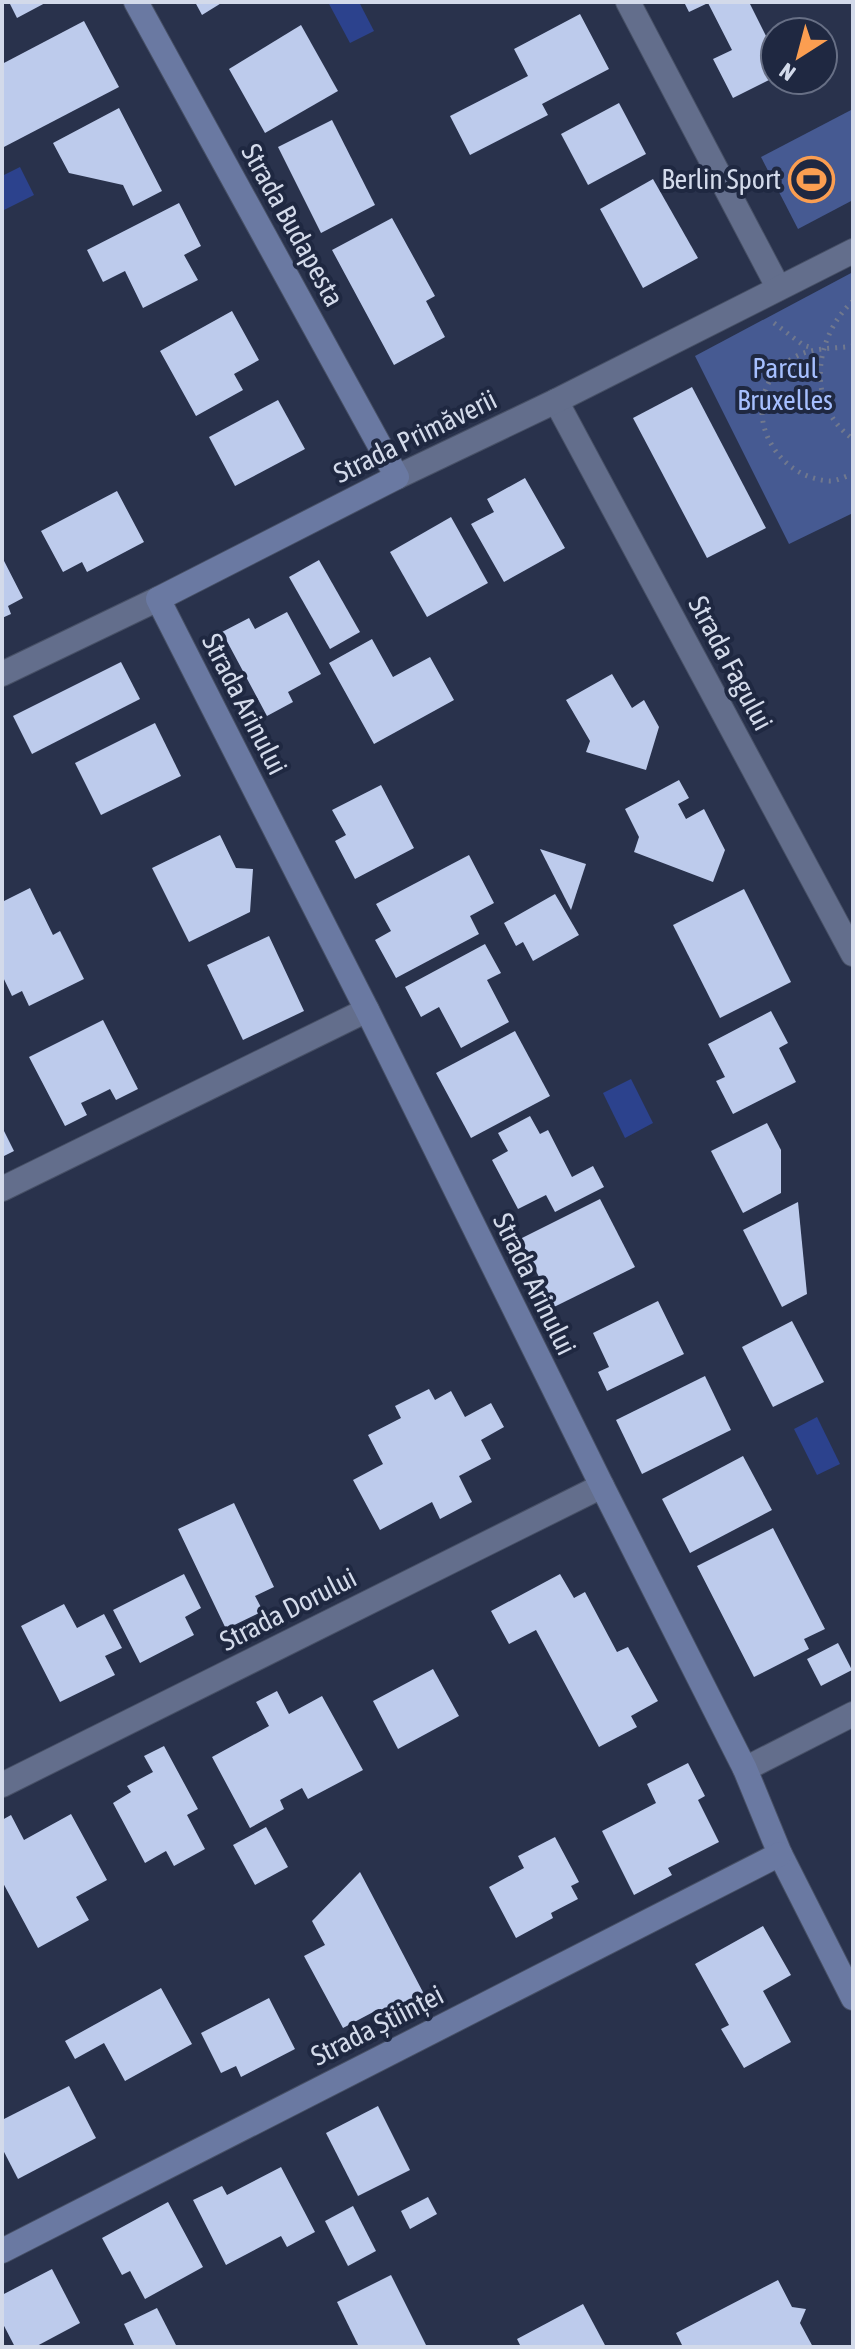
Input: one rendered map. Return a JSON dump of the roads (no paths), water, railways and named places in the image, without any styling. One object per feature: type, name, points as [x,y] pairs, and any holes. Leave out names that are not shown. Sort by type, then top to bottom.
[{"type":"street","name":"Strada Budapesta","points":[[136,2],[397,477]]},
{"type":"street","points":[[628,2],[778,287]]},
{"type":"street","name":"Strada Primăverii","points":[[2,674],[853,251]]},
{"type":"street","name":"Strada Fagului","points":[[556,401],[853,954]]},
{"type":"street","name":"Strada Arinului","points":[[158,599],[367,1010],[745,1769],[780,1854],[853,1998]]},
{"type":"street","points":[[2,1189],[367,1010]]},
{"type":"street","name":"Strada Dorului","points":[[2,1785],[602,1486]]},
{"type":"street","points":[[745,1769],[853,1714]]},
{"type":"street","name":"Strada Științei","points":[[2,2251],[780,1854]]},
{"type":"place","name":"Berlin Sport","points":[[812,179]]},
{"type":"park label","name":"Parcul Bruxelles","points":[[785,384]]}]
